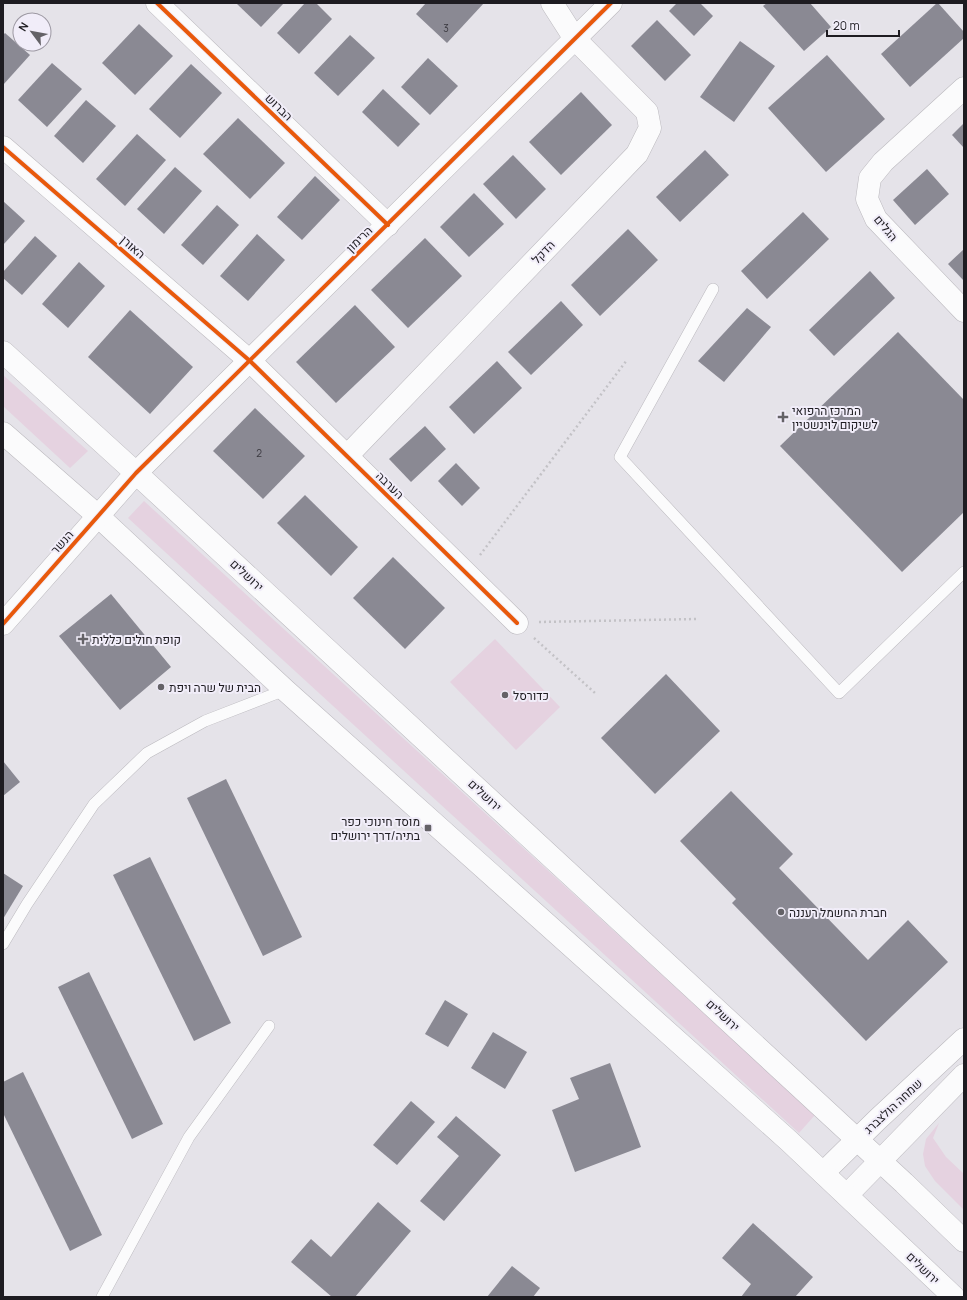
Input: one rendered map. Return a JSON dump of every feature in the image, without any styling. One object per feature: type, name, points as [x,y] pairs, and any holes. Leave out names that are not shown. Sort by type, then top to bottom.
[{"type":"street","name":"הברוש","points":[[157,3],[388,225]]},
{"type":"street","name":"הדקל","points":[[347,456],[638,154],[650,128],[647,112],[575,39],[552,3]]},
{"type":"street","name":"הרימון","points":[[136,473],[611,3]]},
{"type":"street","name":"הגלים","points":[[964,88],[883,162],[870,178],[867,199],[876,219],[964,311]]},
{"type":"street","name":"האורן","points":[[3,147],[250,361]]},
{"type":"street","name":"ירושלים","points":[[3,352],[880,1160],[964,1240]]},
{"type":"street","name":"הערבה","points":[[250,361],[517,623]]},
{"type":"street","name":"ירושלים","points":[[3,433],[98,516],[285,690],[824,1173],[954,1297]]},
{"type":"street","name":"הנשר","points":[[4,621],[136,473]]},
{"type":"street","name":"שמחה הולצברג","points":[[824,1173],[964,1039]]},
{"type":"street","points":[[847,1195],[964,1075]]},
{"type":"lane","points":[[713,289],[620,457],[839,693],[964,572]]},
{"type":"lane","points":[[3,944],[27,904],[94,804],[147,753],[205,722],[285,690]]},
{"type":"lane","points":[[102,1297],[189,1137],[268,1026]]},
{"type":"path","points":[[466,573],[627,360]]},
{"type":"path","points":[[517,623],[697,619]]},
{"type":"path","points":[[517,623],[595,693]]},
{"type":"shaded area","points":[[3,375],[88,451],[70,468],[3,406]]},
{"type":"shaded area","points":[[144,501],[815,1115],[799,1133],[128,518]]},
{"type":"shaded area","name":"כדורסל","points":[[495,639],[560,707],[516,750],[450,682]]},
{"type":"shaded area","points":[[939,1123],[933,1138],[946,1157],[964,1174],[964,1210],[935,1181],[925,1166],[923,1154],[926,1139]]},
{"type":"building","points":[[284,3],[261,27],[237,4]]},
{"type":"building","points":[[305,3],[316,3],[332,19],[299,54],[277,33]]},
{"type":"building","points":[[426,3],[484,3],[447,43],[416,14]]},
{"type":"building","points":[[677,3],[700,3],[713,16],[694,36],[669,11]]},
{"type":"building","points":[[767,3],[810,3],[831,27],[804,51],[763,6]]},
{"type":"building","points":[[937,3],[964,32],[964,38],[910,87],[881,54]]},
{"type":"building","points":[[657,20],[691,55],[665,81],[631,46]]},
{"type":"building","points":[[139,24],[173,56],[135,95],[102,63]]},
{"type":"building","points":[[5,33],[12,39],[12,52],[27,52],[30,55],[3,85],[3,35]]},
{"type":"building","points":[[350,35],[375,58],[338,96],[314,73]]},
{"type":"building","points":[[740,41],[775,66],[734,122],[700,97]]},
{"type":"building","points":[[827,55],[885,119],[826,172],[768,108]]},
{"type":"building","points":[[428,58],[458,86],[430,115],[401,87]]},
{"type":"building","points":[[52,63],[82,89],[47,127],[18,100]]},
{"type":"building","points":[[191,64],[222,93],[180,138],[149,109]]},
{"type":"building","points":[[383,89],[420,124],[398,147],[362,112]]},
{"type":"building","points":[[581,92],[612,125],[561,175],[529,142]]},
{"type":"building","points":[[86,100],[116,126],[83,163],[54,136]]},
{"type":"building","points":[[238,118],[285,163],[250,199],[203,154]]},
{"type":"building","points":[[964,123],[964,148],[952,135]]},
{"type":"building","points":[[137,134],[166,160],[125,206],[96,179]]},
{"type":"building","points":[[705,150],[729,175],[680,222],[656,197]]},
{"type":"building","points":[[513,155],[546,189],[516,219],[483,184]]},
{"type":"building","points":[[175,167],[202,191],[164,234],[137,209]]},
{"type":"building","points":[[927,169],[949,194],[915,225],[893,200]]},
{"type":"building","points":[[315,176],[340,200],[302,240],[277,217]]},
{"type":"building","points":[[474,193],[504,224],[469,257],[440,227]]},
{"type":"building","points":[[3,201],[25,221],[3,245]]},
{"type":"building","points":[[217,205],[239,225],[203,265],[181,245]]},
{"type":"building","points":[[803,212],[829,239],[767,299],[741,271]]},
{"type":"building","points":[[628,229],[658,260],[600,316],[571,285]]},
{"type":"building","points":[[257,234],[285,260],[248,301],[220,276]]},
{"type":"building","points":[[35,236],[57,256],[22,295],[3,278],[3,272]]},
{"type":"building","points":[[425,238],[462,276],[408,328],[371,290]]},
{"type":"building","points":[[964,249],[964,281],[948,264]]},
{"type":"building","points":[[79,262],[105,286],[68,328],[42,304]]},
{"type":"building","points":[[870,271],[895,298],[834,356],[809,330]]},
{"type":"building","points":[[561,301],[583,325],[531,375],[508,352]]},
{"type":"building","points":[[355,305],[395,347],[336,403],[296,362]]},
{"type":"building","points":[[747,308],[771,327],[724,382],[698,361]]},
{"type":"building","points":[[130,310],[193,367],[150,414],[88,357]]},
{"type":"building","points":[[898,332],[964,400],[964,512],[902,572],[780,446]]},
{"type":"building","points":[[497,361],[522,388],[474,434],[449,407]]},
{"type":"building","points":[[255,408],[305,456],[263,499],[213,451]]},
{"type":"building","points":[[425,426],[446,449],[411,482],[389,459]]},
{"type":"building","points":[[456,463],[480,488],[462,506],[438,481]]},
{"type":"building","points":[[305,495],[358,547],[331,576],[277,523]]},
{"type":"building","points":[[393,557],[445,608],[405,649],[353,598]]},
{"type":"building","points":[[111,594],[171,667],[120,710],[59,636]]},
{"type":"building","points":[[666,674],[720,731],[655,794],[601,738]]},
{"type":"building","points":[[3,761],[20,782],[3,796]]},
{"type":"building","points":[[226,779],[302,937],[263,956],[187,798]]},
{"type":"building","name":"חברת החשמל רעננה","points":[[731,791],[793,854],[779,868],[868,960],[908,920],[948,962],[866,1041],[732,903],[736,899],[680,841]]},
{"type":"building","points":[[150,857],[231,1023],[194,1041],[113,875]]},
{"type":"building","points":[[3,873],[23,886],[3,919]]},
{"type":"building","points":[[89,972],[163,1124],[132,1139],[58,987]]},
{"type":"building","points":[[445,1000],[468,1014],[448,1047],[425,1034]]},
{"type":"building","points":[[493,1032],[527,1052],[505,1089],[471,1068]]},
{"type":"building","points":[[610,1063],[641,1147],[575,1172],[552,1110],[579,1099],[570,1078]]},
{"type":"building","points":[[23,1072],[102,1235],[70,1251],[3,1113],[3,1082]]},
{"type":"building","points":[[411,1101],[435,1122],[397,1165],[373,1145]]},
{"type":"building","points":[[456,1116],[501,1155],[444,1221],[420,1201],[459,1156],[437,1137]]},
{"type":"building","points":[[378,1202],[411,1231],[355,1297],[332,1297],[291,1262],[311,1239],[331,1257]]},
{"type":"building","points":[[753,1223],[813,1277],[795,1297],[741,1297],[751,1284],[722,1258]]},
{"type":"building","points":[[512,1266],[540,1288],[533,1297],[487,1297]]},
{"type":"cycle path","points":[[157,3],[388,225]]},
{"type":"cycle path","points":[[3,624],[136,473],[611,3]]},
{"type":"cycle path","points":[[3,147],[250,361],[517,623]]},
{"type":"place","name":"המרכז הרפואי לשיקום לוינשטיין","points":[[783,417]]},
{"type":"place","name":"קופת חולים כללית","points":[[83,639]]},
{"type":"place","name":"הבית של שרה ויפת","points":[[161,687]]},
{"type":"place","name":"כדורסל","points":[[505,695]]},
{"type":"place","name":"מוסד חינוכי כפר בתיה/דרך ירושלים","points":[[428,828]]},
{"type":"place","name":"חברת החשמל רעננה","points":[[781,912]]}]
